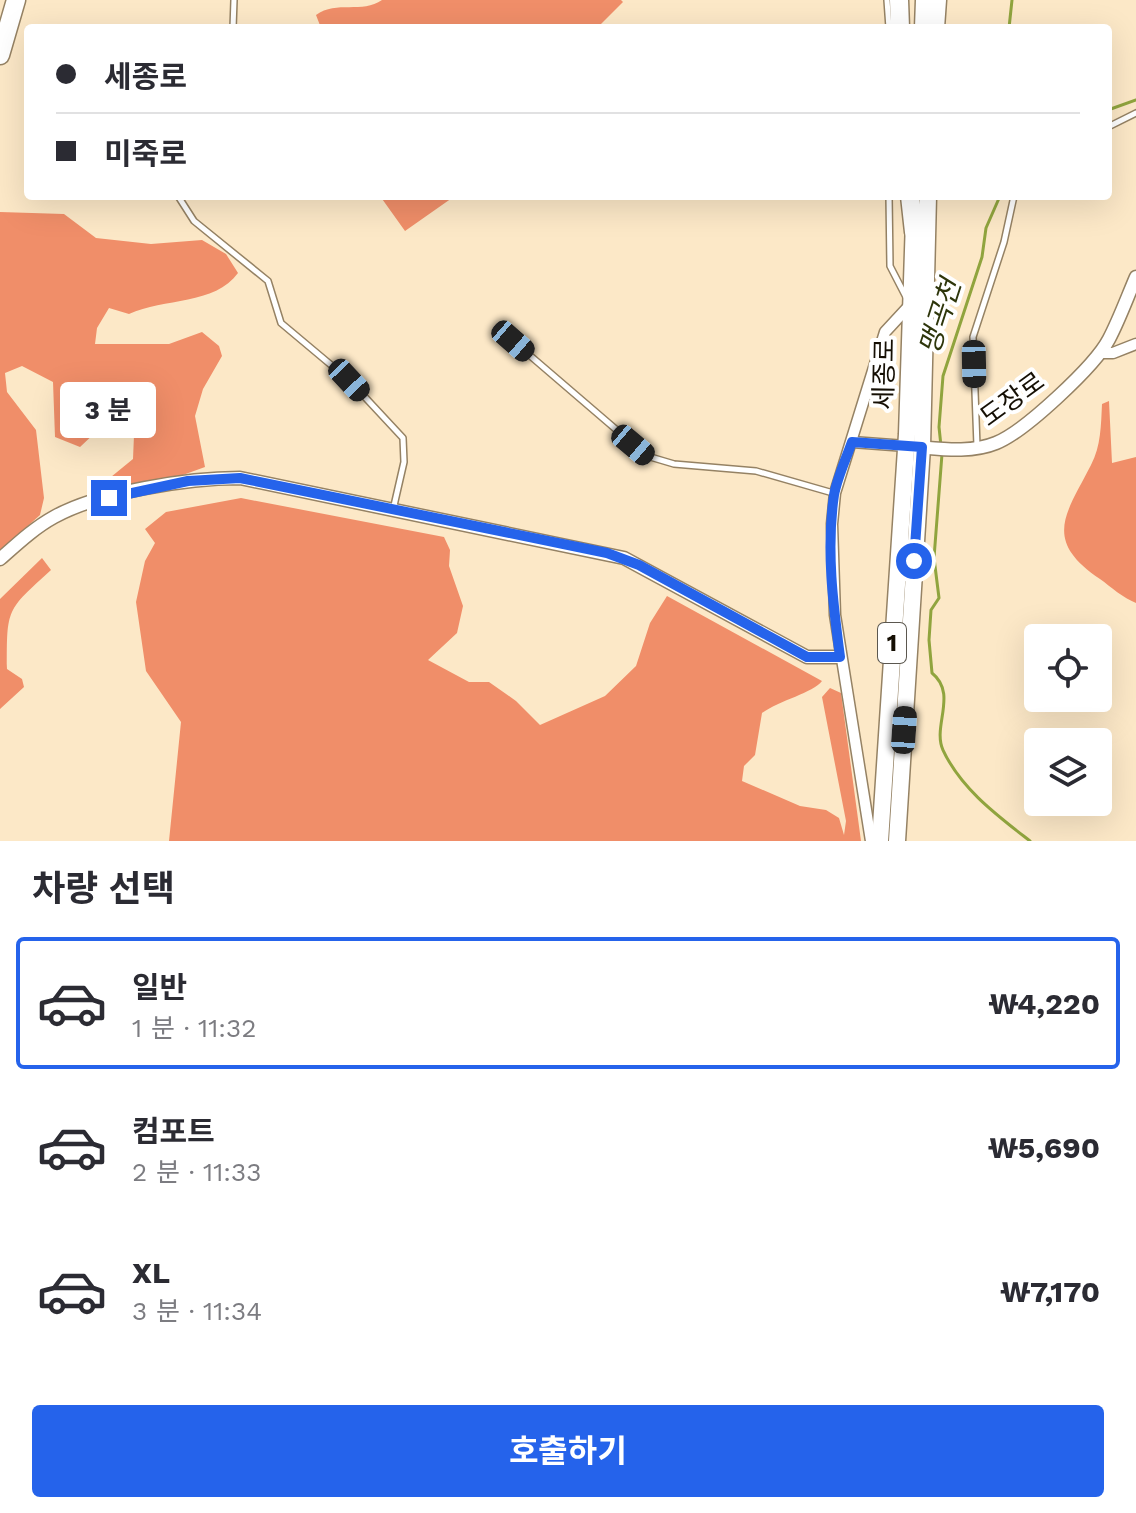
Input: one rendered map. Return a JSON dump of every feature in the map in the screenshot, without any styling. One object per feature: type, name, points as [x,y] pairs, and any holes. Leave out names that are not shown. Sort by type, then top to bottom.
[{"type":"highway","points":[[0,55],[16,0]]},
{"type":"highway","points":[[899,0],[900,24]]},
{"type":"highway","points":[[913,200],[914,232]]},
{"type":"main road","points":[[923,24],[924,0]]},
{"type":"main road","points":[[936,24],[938,0]]},
{"type":"main road","name":"세종로","points":[[897,841],[920,447],[928,200]]},
{"type":"main road","name":"세종로","points":[[880,841],[920,447],[910,305],[914,232]]},
{"type":"street","name":"도장로","points":[[852,442],[960,450],[996,443],[1023,426],[1099,353],[1136,277]]},
{"type":"street","points":[[871,841],[840,657],[831,554],[835,493],[885,332],[910,305]]},
{"type":"street","points":[[1099,353],[1113,353],[1136,344]]},
{"type":"street","name":"1","points":[[0,559],[45,523],[83,504],[188,481],[259,480],[624,558],[807,657],[840,657]]},
{"type":"lane","points":[[233,24],[234,0]]},
{"type":"lane","points":[[887,0],[889,24]]},
{"type":"lane","points":[[1112,125],[1136,113]]},
{"type":"lane","points":[[181,200],[194,221],[268,281],[281,323],[349,380],[403,438],[404,462],[393,510]]},
{"type":"lane","points":[[889,200],[890,266],[910,305]]},
{"type":"lane","points":[[977,447],[973,337],[1004,242],[1013,200]]},
{"type":"lane","points":[[513,341],[647,456],[674,464],[756,471],[835,493]]},
{"type":"shaded area","points":[[382,0],[623,2],[601,24],[319,24],[316,15],[332,8],[374,4]]},
{"type":"shaded area","points":[[383,200],[449,200],[405,231]]},
{"type":"shaded area","points":[[0,212],[64,214],[96,238],[151,244],[202,240],[226,254],[238,273],[216,291],[203,296],[129,314],[109,308],[97,328],[95,344],[169,344],[202,332],[219,346],[222,356],[203,389],[195,416],[205,467],[133,493],[84,499],[133,459],[134,435],[113,416],[80,447],[55,437],[53,382],[22,366],[5,373],[7,392],[36,430],[44,498],[40,515],[0,551]]},
{"type":"shaded area","points":[[1109,401],[1112,463],[1136,457],[1136,603],[1082,565],[1065,539],[1064,526],[1068,512],[1097,450],[1102,404]]},
{"type":"shaded area","points":[[241,498],[444,537],[450,550],[449,566],[463,606],[457,633],[428,660],[469,682],[489,682],[516,701],[540,725],[605,696],[636,666],[650,623],[667,596],[822,681],[762,713],[755,755],[744,766],[742,781],[800,806],[826,810],[839,818],[844,835],[846,821],[822,697],[830,688],[841,693],[861,841],[169,841],[181,722],[146,671],[136,602],[145,561],[155,543],[145,529],[166,512]]},
{"type":"shaded area","points":[[42,558],[51,570],[17,603],[9,622],[7,669],[22,679],[24,687],[0,709],[0,599]]},
{"type":"waterway","name":"맹곡천","points":[[1009,24],[1012,0]]},
{"type":"waterway","points":[[1112,109],[1136,100]]},
{"type":"waterway","name":"맹곡천","points":[[941,446],[939,427],[943,376],[982,257],[986,228],[998,200]]},
{"type":"waterway","name":"맹곡천","points":[[942,454],[934,558],[939,598],[931,610],[929,640],[932,673],[939,681],[944,700],[940,741],[951,764],[970,789],[1030,841]]},
{"type":"route","points":[[109,498],[188,481],[221,478],[259,480],[607,553],[639,565],[807,657],[827,659],[840,657],[831,554],[832,524],[835,493],[852,442],[922,447],[914,561]]}]
